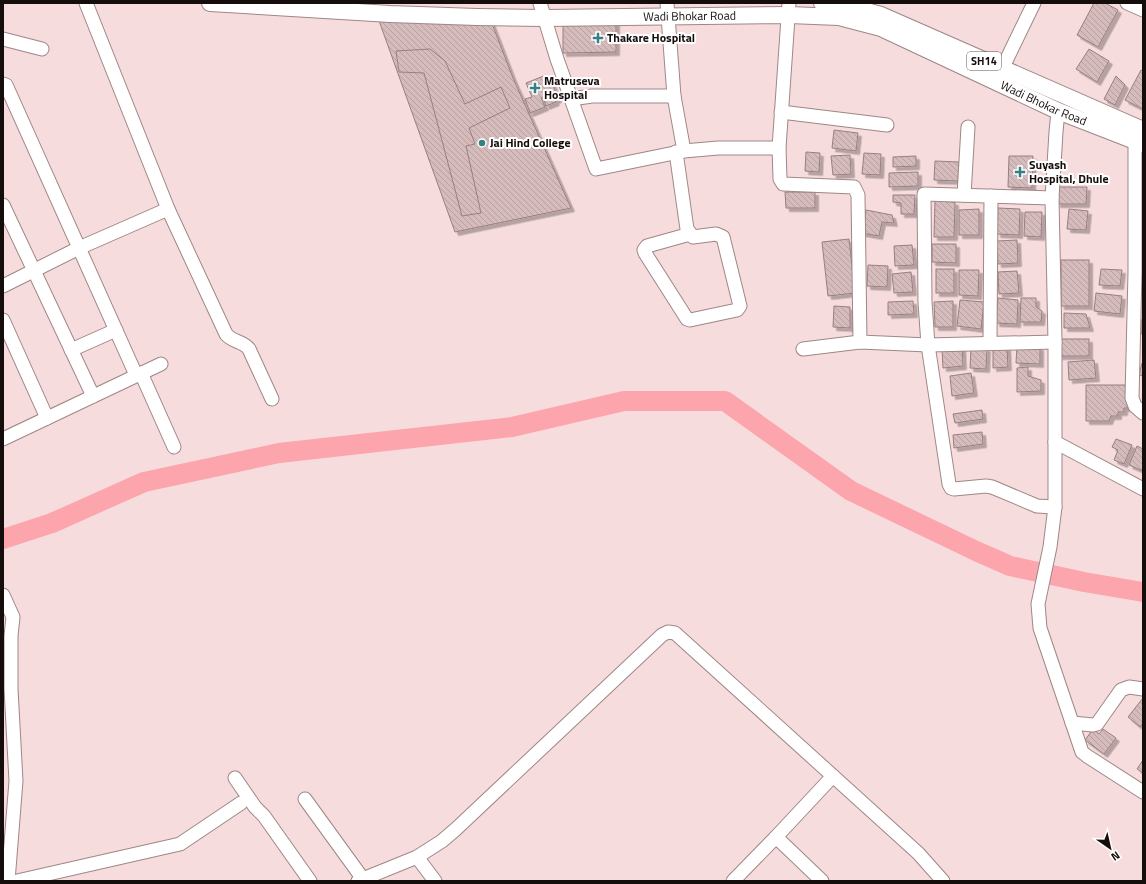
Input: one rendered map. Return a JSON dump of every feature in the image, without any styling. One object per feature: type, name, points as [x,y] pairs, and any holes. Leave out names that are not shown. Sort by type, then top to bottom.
[{"type":"main road","name":"Wadi Bhokar Road","points":[[212,3],[390,14],[542,10],[789,9],[839,17],[881,28],[1058,111],[1140,139]]},
{"type":"main road","name":"Wadi Bhokar Road","points":[[822,3],[848,6],[881,15],[1002,69],[1140,139]]},
{"type":"street","points":[[86,3],[168,209],[227,336],[246,345],[249,349],[272,399]]},
{"type":"street","points":[[1002,69],[1034,3]]},
{"type":"street","points":[[1127,3],[1143,10]]},
{"type":"street","points":[[789,9],[779,148],[780,179],[784,184],[854,187],[858,195],[860,342]]},
{"type":"street","points":[[542,10],[596,169],[680,152],[718,148],[779,148]]},
{"type":"street","points":[[668,10],[674,96],[687,229],[693,237],[716,234],[723,237],[740,306],[737,310],[690,320],[687,319],[645,254],[644,250],[647,246],[690,234]]},
{"type":"street","points":[[3,39],[42,49]]},
{"type":"street","points":[[3,84],[6,85],[116,330],[174,446]]},
{"type":"street","points":[[572,99],[592,96],[674,96]]},
{"type":"street","points":[[1058,111],[1052,198],[1055,342],[1055,507],[1050,547],[1038,604],[1040,628],[1084,754],[1143,792]]},
{"type":"street","points":[[781,112],[887,125]]},
{"type":"street","points":[[964,196],[968,127]]},
{"type":"street","points":[[1140,139],[1138,349],[1132,398],[1135,406],[1143,413]]},
{"type":"street","points":[[1052,198],[924,194],[924,302],[928,344],[943,451],[951,488],[992,487],[1037,506],[1055,507]]},
{"type":"street","points":[[990,343],[991,196]]},
{"type":"street","points":[[3,205],[93,396]]},
{"type":"street","points":[[3,286],[79,248],[168,209]]},
{"type":"street","points":[[3,320],[47,418]]},
{"type":"street","points":[[71,350],[116,330]]},
{"type":"street","points":[[803,349],[860,342],[928,344],[1055,342]]},
{"type":"street","points":[[3,439],[161,364]]},
{"type":"street","points":[[1054,442],[1143,489]]},
{"type":"street","points":[[3,595],[11,636],[11,689],[16,781],[8,881]]},
{"type":"street","points":[[305,799],[361,880],[417,857],[456,830],[662,635],[668,632],[675,633],[833,776],[918,853],[943,881]]},
{"type":"street","points":[[1072,723],[1097,724],[1121,690],[1128,687],[1143,688]]},
{"type":"street","points":[[732,881],[776,837],[833,776]]},
{"type":"street","points":[[235,778],[310,881]]},
{"type":"street","points":[[17,881],[180,844],[241,803]]},
{"type":"street","points":[[776,837],[822,881]]},
{"type":"street","points":[[417,857],[435,881]]},
{"type":"building","points":[[1094,3],[1105,3],[1118,10],[1098,47],[1077,35]]},
{"type":"building","name":"Jai Hind College","points":[[378,18],[491,21],[513,78],[571,208],[455,232]]},
{"type":"building","points":[[616,20],[616,52],[563,53],[563,21]]},
{"type":"building","points":[[430,49],[445,61],[465,104],[501,87],[510,108],[469,128],[475,144],[466,146],[481,213],[462,216],[424,73],[399,72],[396,51]]},
{"type":"building","points":[[1089,49],[1109,61],[1097,82],[1076,69]]},
{"type":"building","points":[[1141,70],[1143,71],[1143,109],[1125,100]]},
{"type":"building","points":[[546,75],[546,77],[550,76],[558,99],[555,100],[556,102],[546,106],[543,97],[541,98],[545,107],[530,113],[525,99],[532,97],[526,83]]},
{"type":"building","points":[[1116,76],[1125,85],[1115,105],[1104,99]]},
{"type":"building","points":[[834,130],[858,133],[856,151],[832,148]]},
{"type":"building","points":[[806,152],[820,153],[819,172],[805,171]]},
{"type":"building","points":[[864,153],[881,154],[880,175],[862,174]]},
{"type":"building","points":[[850,155],[851,174],[833,175],[831,156]]},
{"type":"building","points":[[916,156],[916,166],[893,167],[893,157]]},
{"type":"building","points":[[1009,156],[1033,156],[1032,188],[1008,187]]},
{"type":"building","points":[[935,161],[959,162],[958,181],[934,180]]},
{"type":"building","points":[[918,172],[918,186],[889,187],[889,173]]},
{"type":"building","points":[[1058,187],[1087,187],[1086,204],[1057,204]]},
{"type":"building","points":[[785,192],[815,192],[815,208],[786,208]]},
{"type":"building","points":[[893,195],[915,195],[914,214],[901,214],[901,203],[893,202]]},
{"type":"building","points":[[935,201],[955,202],[954,237],[934,237]]},
{"type":"building","points":[[998,208],[1020,209],[1019,235],[997,234]]},
{"type":"building","points":[[979,209],[979,235],[959,235],[959,210]]},
{"type":"building","points":[[1069,209],[1088,211],[1086,230],[1067,229]]},
{"type":"building","points":[[866,210],[892,215],[894,223],[882,222],[879,236],[862,233]]},
{"type":"building","points":[[1025,212],[1042,212],[1041,237],[1024,236]]},
{"type":"building","points":[[849,239],[855,293],[828,296],[822,242]]},
{"type":"building","points":[[1017,240],[1018,263],[998,264],[997,241]]},
{"type":"building","points":[[932,244],[956,244],[956,263],[932,262]]},
{"type":"building","points":[[912,245],[914,265],[895,266],[894,246]]},
{"type":"building","points":[[1061,260],[1089,260],[1089,306],[1061,306]]},
{"type":"building","points":[[868,265],[888,266],[887,287],[867,286]]},
{"type":"building","points":[[936,269],[954,269],[954,293],[936,293]]},
{"type":"building","points":[[1101,269],[1122,270],[1120,286],[1099,285]]},
{"type":"building","points":[[959,270],[979,270],[978,296],[959,295]]},
{"type":"building","points":[[1017,271],[1019,293],[999,294],[998,272]]},
{"type":"building","points":[[911,272],[913,292],[894,293],[892,274]]},
{"type":"building","points":[[1096,293],[1122,296],[1120,314],[1094,311]]},
{"type":"building","points":[[998,298],[1018,300],[1017,324],[996,323]]},
{"type":"building","points":[[1021,298],[1036,298],[1036,307],[1042,311],[1041,322],[1020,322]]},
{"type":"building","points":[[960,300],[984,302],[981,329],[957,326]]},
{"type":"building","points":[[913,301],[914,314],[888,315],[888,302]]},
{"type":"building","points":[[953,301],[953,327],[935,327],[934,302]]},
{"type":"building","points":[[834,306],[850,307],[850,328],[833,327]]},
{"type":"building","points":[[1064,313],[1086,314],[1090,328],[1064,328]]},
{"type":"building","points":[[1141,320],[1143,320],[1143,334],[1141,334]]},
{"type":"building","points":[[1059,339],[1089,339],[1089,356],[1059,356]]},
{"type":"building","points":[[1017,346],[1040,347],[1040,364],[1016,363]]},
{"type":"building","points":[[962,347],[963,366],[943,368],[942,349]]},
{"type":"building","points":[[1007,347],[1008,367],[993,368],[993,348]]},
{"type":"building","points":[[971,348],[987,348],[986,369],[970,368]]},
{"type":"building","points":[[1094,360],[1096,378],[1069,380],[1068,362]]},
{"type":"building","points":[[1143,363],[1143,376],[1139,375]]},
{"type":"building","points":[[1028,367],[1028,376],[1041,380],[1041,391],[1017,392],[1017,368]]},
{"type":"building","points":[[971,373],[974,393],[952,396],[950,376]]},
{"type":"building","points":[[1086,385],[1129,385],[1129,408],[1124,408],[1124,412],[1118,412],[1118,416],[1111,416],[1109,421],[1086,421]]},
{"type":"building","points":[[982,410],[983,419],[955,423],[953,414]]},
{"type":"building","points":[[982,432],[983,444],[954,448],[953,435]]},
{"type":"building","points":[[1116,439],[1132,445],[1124,464],[1114,460],[1118,450],[1112,447]]},
{"type":"building","points":[[1137,446],[1143,449],[1143,471],[1129,465]]},
{"type":"building","points":[[1143,698],[1143,723],[1140,727],[1128,717]]},
{"type":"building","points":[[1093,729],[1099,734],[1103,729],[1116,738],[1104,754],[1085,740]]},
{"type":"building","points":[[1143,760],[1143,773],[1137,769]]},
{"type":"waterway","points":[[3,539],[52,523],[144,482],[279,453],[512,427],[624,401],[725,401],[851,491],[976,551],[1010,566],[1084,582],[1143,592]]},
{"type":"place","name":"Thakare Hospital","points":[[598,38]]},
{"type":"place","name":"Matruseva Hospital","points":[[535,88]]},
{"type":"place","name":"Jai Hind College","points":[[482,143]]},
{"type":"place","name":"Suyash Hospital, Dhule","points":[[1020,172]]}]
